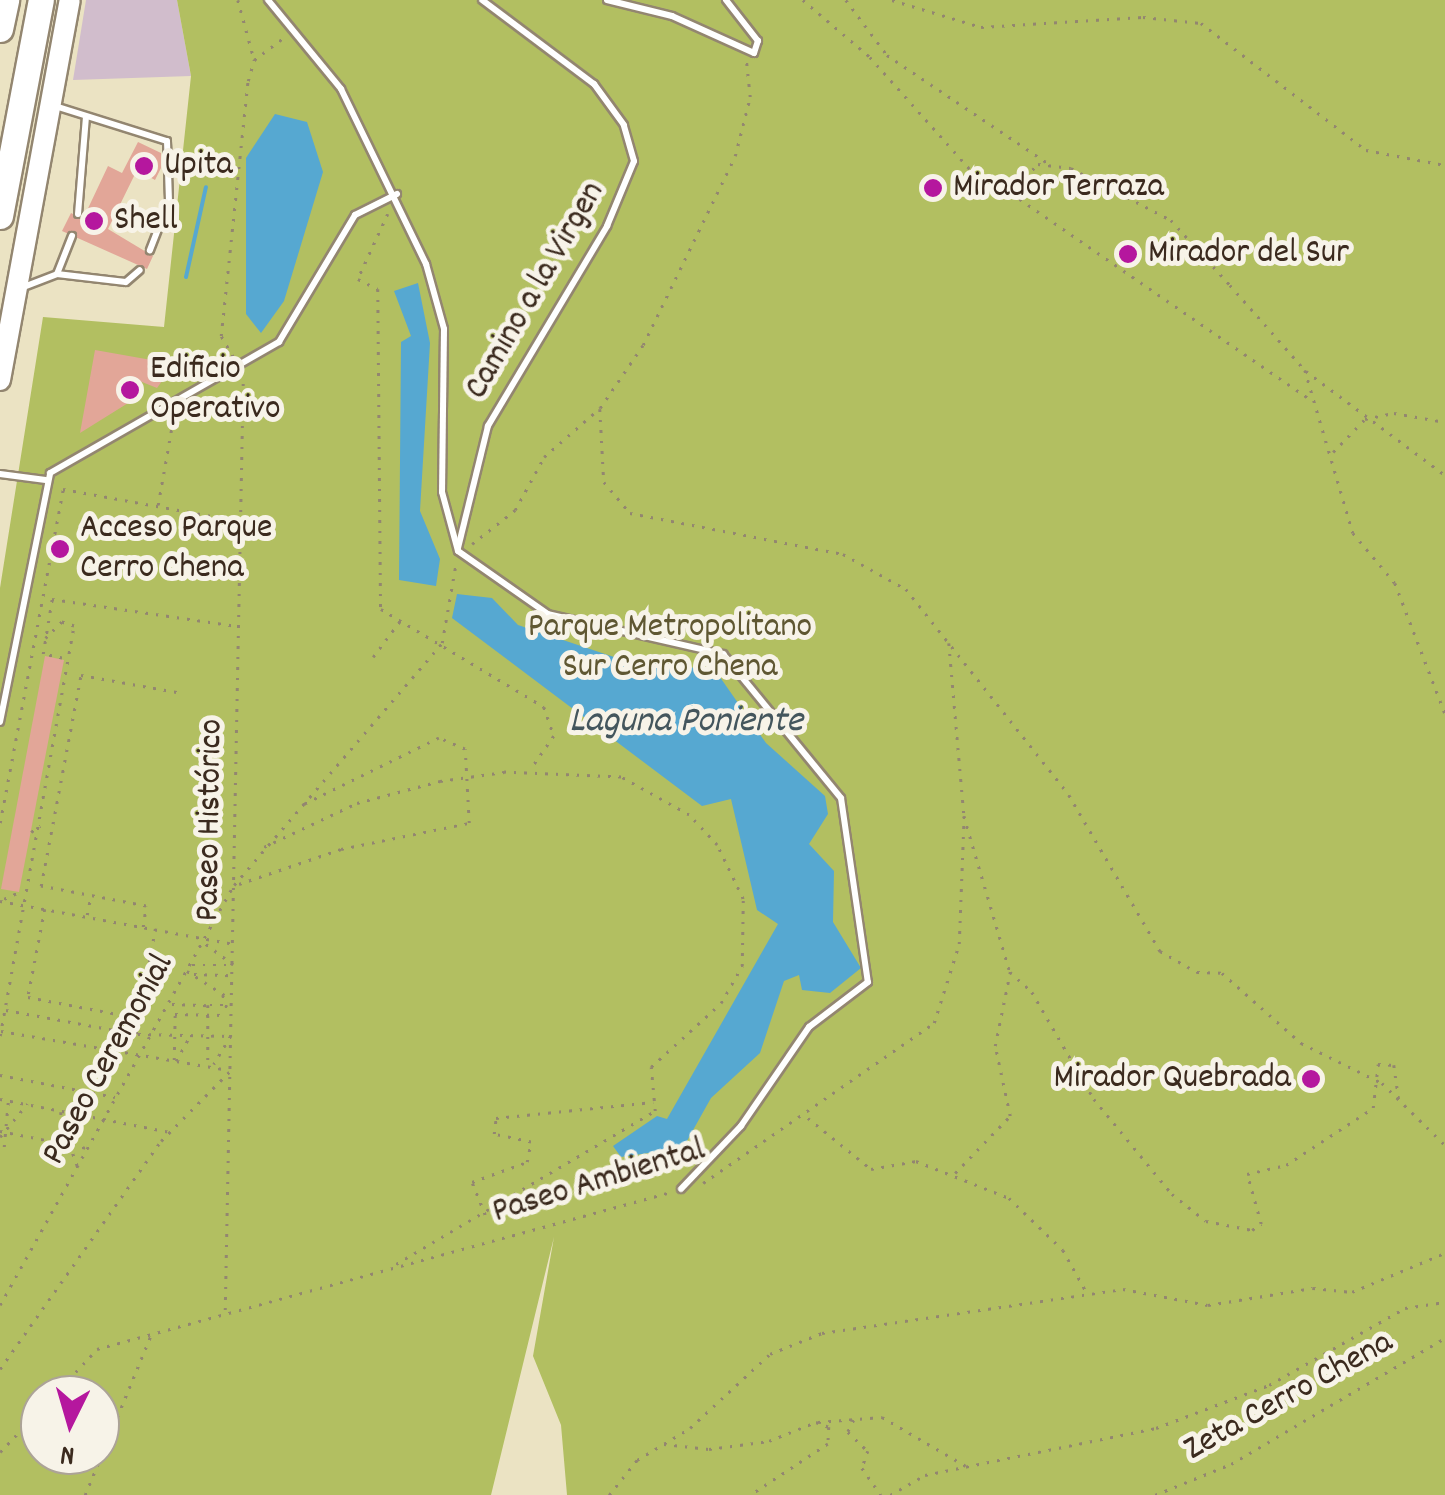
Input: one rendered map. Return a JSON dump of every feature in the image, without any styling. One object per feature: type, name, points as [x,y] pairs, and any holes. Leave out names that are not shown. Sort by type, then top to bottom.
[{"type":"highway","points":[[0,29],[6,0]]},
{"type":"highway","points":[[0,216],[41,0]]},
{"type":"main road","points":[[0,380],[70,0]]},
{"type":"lane","points":[[268,0],[341,89],[398,194],[444,328],[442,492],[458,551],[548,614],[723,654],[841,798],[868,982],[809,1026],[741,1126],[682,1178],[681,1189]]},
{"type":"lane","name":"Camino a la Virgen","points":[[458,551],[488,426],[607,226],[634,161],[603,93],[482,0]]},
{"type":"lane","points":[[607,0],[672,16],[744,55],[758,41],[726,0]]},
{"type":"lane","points":[[51,103],[86,117],[152,129],[169,146],[169,200],[150,250]]},
{"type":"lane","points":[[78,214],[86,117]]},
{"type":"lane","points":[[0,722],[46,480],[62,460],[280,342],[355,215],[398,194]]},
{"type":"lane","points":[[57,274],[72,236]]},
{"type":"lane","points":[[16,294],[57,274],[126,282],[140,270]]},
{"type":"lane","points":[[0,474],[46,480]]},
{"type":"path","points":[[238,0],[254,60],[294,30]]},
{"type":"path","points":[[802,0],[870,57],[984,185],[1010,192],[1133,285],[1313,400]]},
{"type":"path","points":[[846,0],[887,56],[1048,165],[1171,220],[1305,370],[1364,420],[1445,474]]},
{"type":"path","points":[[892,0],[981,27],[1143,17],[1201,24],[1366,150],[1445,165]]},
{"type":"path","points":[[442,643],[458,551],[515,510],[544,457],[600,408],[644,345],[735,156],[750,97],[744,55]]},
{"type":"path","name":"Paseo Histórico","points":[[225,1310],[241,521],[237,364],[221,336],[254,60]]},
{"type":"path","points":[[1010,192],[1048,165]]},
{"type":"path","points":[[398,194],[358,278],[378,289],[381,609],[544,707],[554,736],[531,769]]},
{"type":"path","points":[[1305,370],[1319,440],[1332,453],[1353,533],[1396,582],[1445,712]]},
{"type":"path","points":[[158,506],[176,397]]},
{"type":"path","points":[[600,408],[604,482],[630,514],[880,568],[949,642],[1070,796],[1160,951],[1197,972],[1222,973],[1302,1043],[1377,1081],[1445,1145]]},
{"type":"path","points":[[1332,453],[1364,420],[1394,413],[1445,422]]},
{"type":"path","points":[[0,823],[64,490],[241,521]]},
{"type":"path","points":[[64,659],[44,654],[52,599],[239,626]]},
{"type":"path","points":[[373,657],[401,620]]},
{"type":"path","points":[[46,638],[62,622],[74,626],[52,723],[57,737],[0,1033],[230,1070]]},
{"type":"path","points":[[949,642],[964,816],[1010,972],[995,1046],[1010,1116],[954,1174]]},
{"type":"path","name":"Paseo Ceremonial","points":[[0,1305],[189,973],[234,886],[442,643]]},
{"type":"path","points":[[142,927],[146,906],[41,886],[81,675],[182,693]]},
{"type":"path","points":[[234,886],[342,849],[470,822],[466,749],[438,738],[298,808]]},
{"type":"path","points":[[263,848],[356,803],[440,781],[531,769],[653,788],[731,867],[743,899],[742,966],[721,1002],[651,1067],[655,1111],[589,1156],[392,1266]]},
{"type":"path","name":"Paseo Ambiental","points":[[73,1375],[97,1349],[152,1332],[681,1189],[807,1117],[934,1023],[959,944],[964,816]]},
{"type":"path","points":[[31,832],[41,825]]},
{"type":"path","points":[[2,901],[19,892]]},
{"type":"path","points":[[87,917],[91,895]]},
{"type":"path","points":[[2,901],[234,944]]},
{"type":"path","points":[[45,909],[28,997],[139,1018]]},
{"type":"path","points":[[136,1034],[155,929]]},
{"type":"path","points":[[204,940],[233,965]]},
{"type":"path","points":[[190,965],[233,965]]},
{"type":"path","points":[[212,965],[212,975]]},
{"type":"path","points":[[1010,972],[1032,992],[1094,1099],[1172,1194],[1206,1222],[1252,1230],[1261,1224],[1247,1174],[1286,1165],[1373,1108],[1378,1064],[1394,1065],[1398,1102]]},
{"type":"path","points":[[189,973],[233,976]]},
{"type":"path","points":[[189,973],[232,1003]]},
{"type":"path","points":[[222,1016],[223,994]]},
{"type":"path","points":[[168,1004],[232,1003]]},
{"type":"path","points":[[208,1005],[210,1067]]},
{"type":"path","points":[[5,1010],[150,1036],[232,1036]]},
{"type":"path","points":[[163,1014],[232,1015]]},
{"type":"path","points":[[175,1062],[176,1014]]},
{"type":"path","points":[[175,1062],[190,1036]]},
{"type":"path","points":[[210,1067],[232,1036]]},
{"type":"path","points":[[0,1369],[170,1132],[230,1070]]},
{"type":"path","points":[[0,1075],[116,1098]]},
{"type":"path","points":[[0,1098],[170,1132]]},
{"type":"path","points":[[4,1148],[8,1100]]},
{"type":"path","points":[[484,1214],[472,1182],[526,1162],[531,1142],[494,1134],[496,1118],[654,1102]]},
{"type":"path","points":[[0,1138],[27,1104]]},
{"type":"path","points":[[60,1110],[62,1143]]},
{"type":"path","points":[[69,1144],[88,1116]]},
{"type":"path","points":[[807,1117],[871,1169],[894,1159],[954,1174],[1035,1216],[1087,1293]]},
{"type":"path","points":[[3,1132],[88,1148]]},
{"type":"path","points":[[69,1144],[78,1167]]},
{"type":"path","points":[[609,1495],[662,1444],[770,1354],[822,1334],[892,1316],[945,1322],[1123,1289],[1208,1305],[1313,1288],[1352,1292],[1445,1253]]},
{"type":"path","points":[[890,1495],[967,1467],[1156,1428],[1269,1385],[1405,1308],[1445,1302]]},
{"type":"path","points":[[85,1495],[152,1332]]},
{"type":"path","name":"Zeta Cerro Chena","points":[[1156,1495],[1231,1464],[1445,1338]]},
{"type":"path","points":[[662,1444],[770,1441],[816,1422],[882,1417],[967,1467]]},
{"type":"path","points":[[855,1418],[848,1432],[868,1451],[862,1468],[881,1495]]},
{"type":"path","points":[[751,1495],[834,1438],[816,1422]]},
{"type":"path","points":[[0,1452],[20,1431]]},
{"type":"shaded area","points":[[86,0],[177,0],[191,76],[73,80]]},
{"type":"green space","name":"Parque Metropolitano Sur Cerro Chena","points":[[177,0],[1445,0],[1445,1495],[567,1495],[561,1425],[533,1356],[554,1237],[491,1495],[0,1495],[0,588],[43,317],[164,327],[191,76]]},
{"type":"water","points":[[275,114],[307,122],[323,172],[284,301],[261,333],[246,314],[246,158]]},
{"type":"water","points":[[418,283],[430,343],[420,511],[440,559],[436,586],[399,580],[401,342],[411,336],[394,291]]},
{"type":"water","name":"Laguna Poniente","points":[[457,594],[492,598],[518,625],[623,660],[715,670],[766,743],[825,796],[828,814],[809,844],[834,871],[833,922],[861,968],[830,993],[802,990],[799,975],[784,981],[760,1053],[711,1098],[683,1148],[621,1157],[613,1146],[657,1116],[667,1119],[778,924],[757,910],[731,799],[702,806],[452,618]]},
{"type":"building","points":[[138,142],[161,153],[161,168],[155,180],[137,170],[108,229],[153,256],[147,269],[62,231],[71,213],[83,219],[108,166],[122,173]]},
{"type":"building","name":"Edificio Operativo","points":[[95,350],[174,364],[157,388],[132,378],[141,395],[80,433]]},
{"type":"building","points":[[45,656],[64,660],[19,892],[1,889]]},
{"type":"waterway","points":[[186,277],[206,187]]},
{"type":"place","name":"Upita","points":[[144,166]]},
{"type":"place","name":"Mirador Terraza","points":[[933,188]]},
{"type":"place","name":"Shell","points":[[94,221]]},
{"type":"place","name":"Mirador del Sur","points":[[1128,254]]},
{"type":"place","name":"Edificio Operativo","points":[[130,390]]},
{"type":"place","name":"Acceso Parque Cerro Chena","points":[[60,549]]},
{"type":"place","name":"Mirador Quebrada","points":[[1311,1079]]}]
